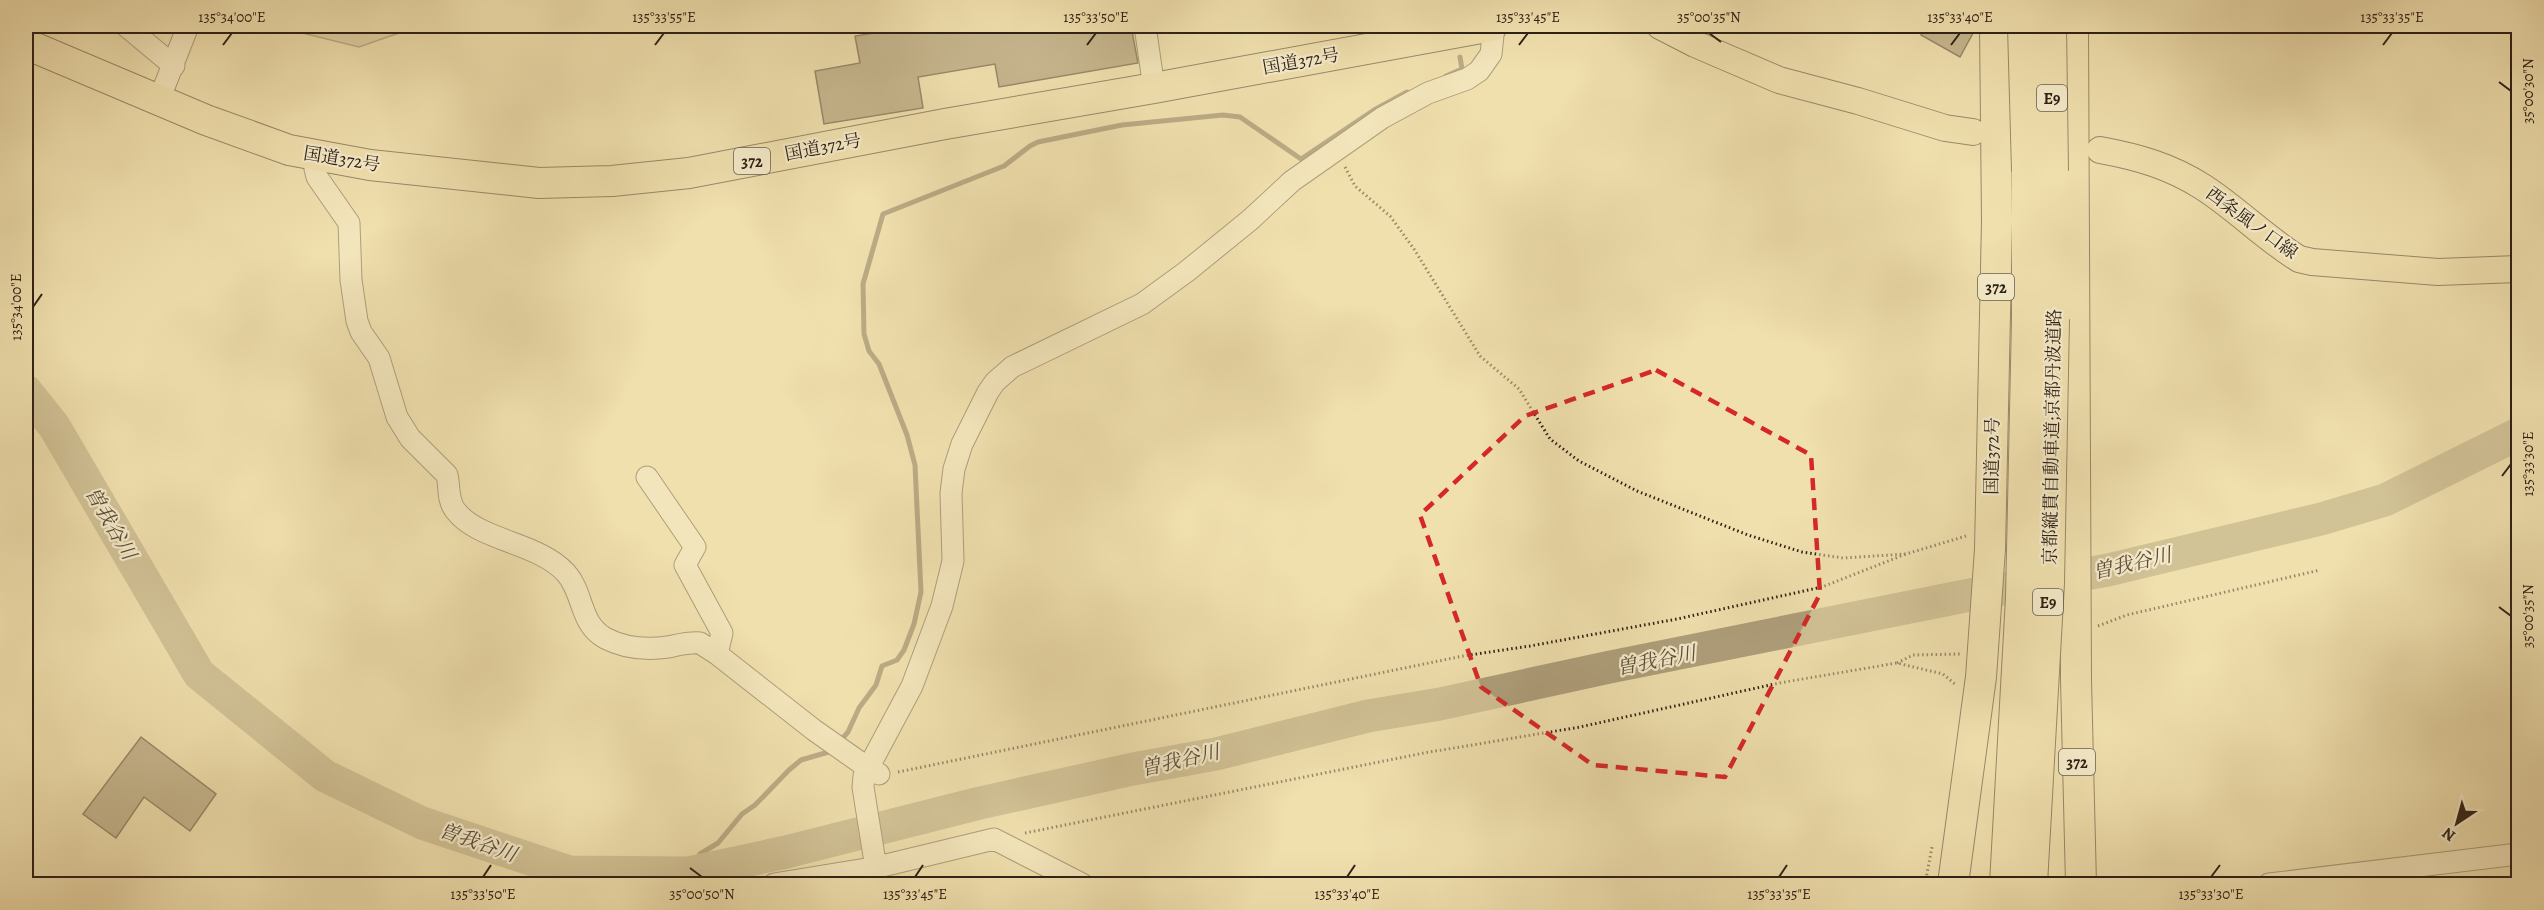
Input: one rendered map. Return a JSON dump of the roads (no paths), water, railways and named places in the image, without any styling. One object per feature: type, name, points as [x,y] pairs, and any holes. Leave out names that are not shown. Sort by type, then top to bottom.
[{"type":"highway","name":"国道372号","points":[[26,44],[263,142],[317,157],[459,176],[539,183],[612,181],[689,173],[945,124],[1493,26]]},
{"type":"highway","name":"国道372号","points":[[1953,885],[1963,825],[1970,682],[1984,639],[1990,539],[1998,221],[1995,26]]},
{"type":"highway","name":"京都縦貫自動車道;京都丹波道路","points":[[2023,26],[2048,162]]},
{"type":"highway","name":"京都縦貫自動車道;京都丹波道路","points":[[2005,885],[2021,597],[2040,319],[2048,162],[2051,26]]},
{"type":"highway","name":"372","points":[[2073,26],[2076,680],[2081,885]]},
{"type":"highway","name":"京都縦貫自動車道;京都丹波道路","points":[[2032,885],[2049,583],[2040,319]]},
{"type":"main road","points":[[1660,26],[1706,49],[1779,80],[1945,128],[1973,132]]},
{"type":"main road","points":[[2013,138],[2048,162]]},
{"type":"main road","name":"西条風ノ口線","points":[[2100,150],[2144,159],[2196,183],[2299,259],[2438,272],[2518,269]]},
{"type":"street","points":[[126,26],[174,66]]},
{"type":"street","points":[[159,100],[188,26]]},
{"type":"street","points":[[1145,26],[1154,88]]},
{"type":"street","points":[[876,861],[866,772],[912,686],[942,606],[953,561],[951,505],[954,469],[971,423],[995,382],[1012,367],[1142,304],[1163,290],[1250,220],[1292,182],[1338,148],[1382,118],[1428,93],[1467,79],[1479,71],[1491,54],[1493,26]]},
{"type":"street","points":[[317,157],[315,169],[317,177],[349,223],[353,303],[361,332],[379,358],[401,427],[447,475],[448,496],[455,510],[468,522],[531,549],[562,568],[573,584],[589,624],[605,638],[638,648],[665,648],[700,642],[866,772]]},
{"type":"street","points":[[647,477],[695,547],[685,566],[722,633],[717,654]]},
{"type":"street","points":[[774,885],[876,861],[994,839],[1082,885]]},
{"type":"street","points":[[2269,885],[2518,854]]},
{"type":"waterway","points":[[1446,76],[1462,69],[1460,57]]},
{"type":"waterway","points":[[840,741],[848,732],[859,708],[876,685],[882,666],[897,660],[904,650],[914,624],[921,592],[915,465],[907,435],[879,364],[869,351],[864,334],[863,284],[883,214],[1004,166],[1038,142],[1122,125],[1223,115],[1240,117],[1301,159],[1374,110],[1407,92]]},
{"type":"waterway","name":"曽我谷川","points":[[26,391],[54,426],[199,674],[325,776],[422,823],[569,872],[689,873],[786,852],[980,803],[1133,769],[1216,754],[1368,716],[1440,704],[1610,667],[1970,595],[2108,570],[2321,519],[2385,500],[2518,434]]},
{"type":"waterway","points":[[689,873],[700,854],[718,843],[742,814],[755,805],[789,770],[801,760],[832,751]]}]
